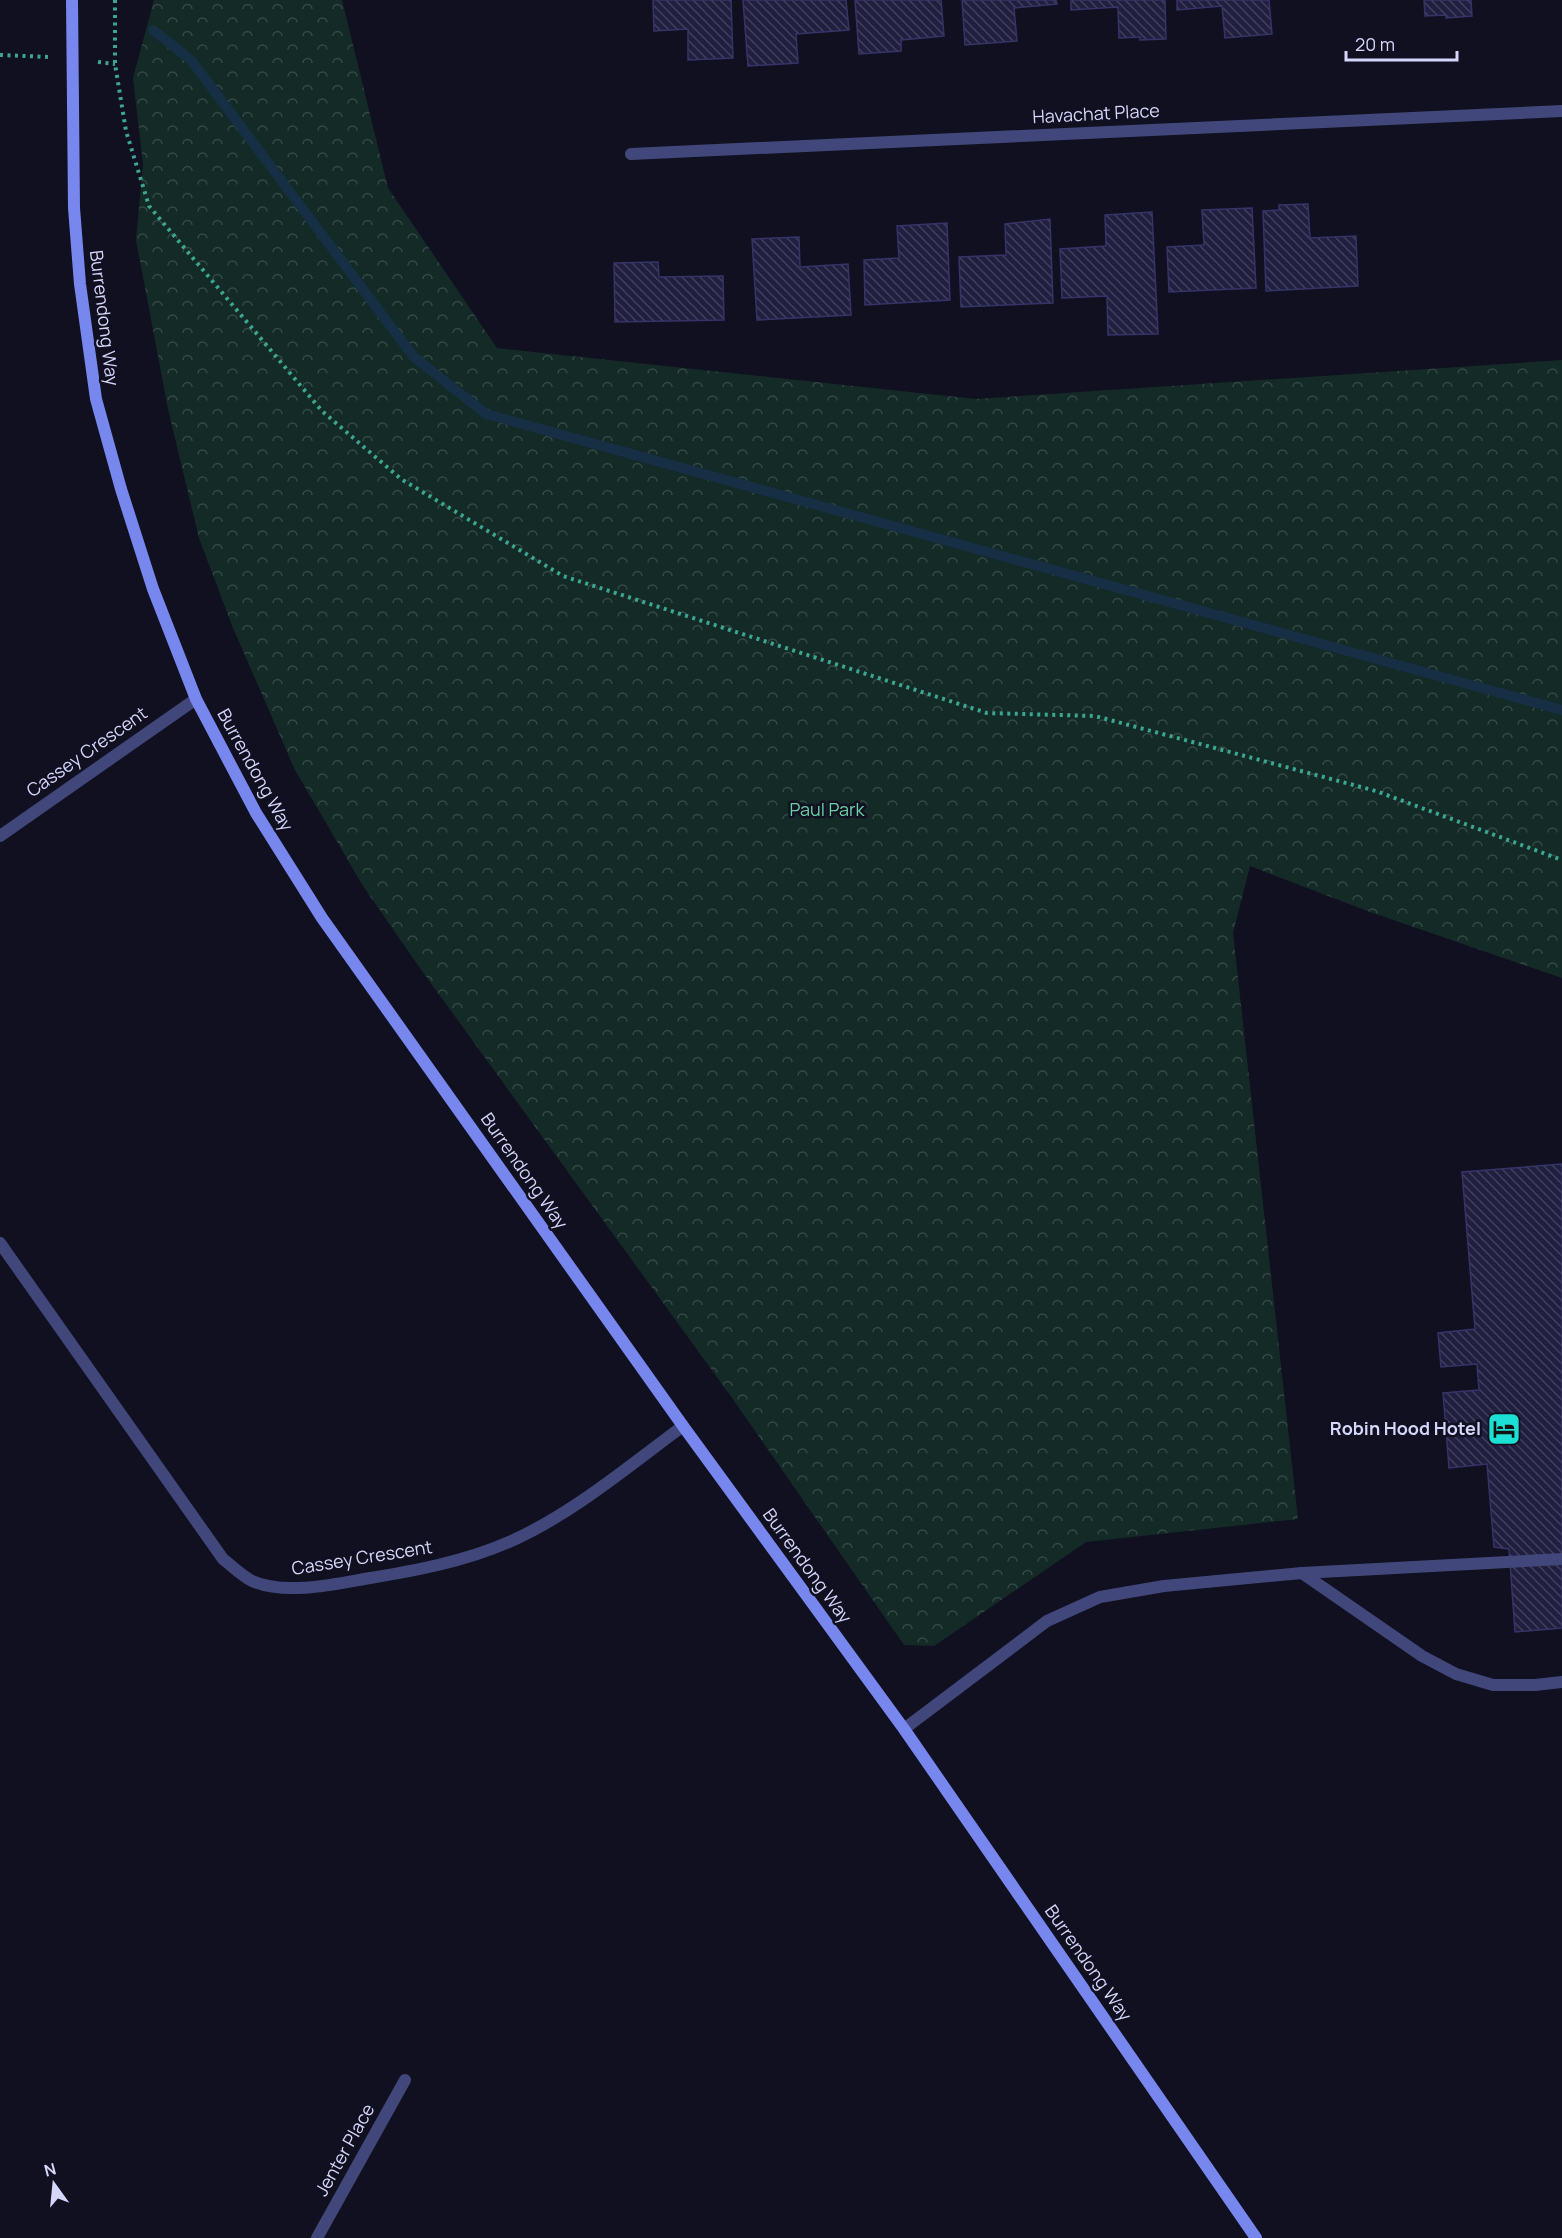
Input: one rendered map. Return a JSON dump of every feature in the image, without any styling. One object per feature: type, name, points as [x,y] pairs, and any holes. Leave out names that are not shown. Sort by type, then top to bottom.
[{"type":"main road","name":"Burrendong Way","points":[[72,0],[74,208],[80,284],[96,399],[121,489],[153,589],[196,699],[256,813],[322,918],[683,1426],[904,1729],[1256,2238]]},
{"type":"street","name":"Havachat Place","points":[[631,154],[1562,111]]},
{"type":"street","name":"Cassey Crescent","points":[[0,836],[196,699]]},
{"type":"street","name":"Cassey Crescent","points":[[0,1243],[223,1559],[251,1581],[279,1589],[339,1583],[413,1570],[466,1557],[509,1542],[547,1522],[608,1482],[683,1426]]},
{"type":"street","points":[[904,1729],[1047,1621],[1100,1597],[1164,1586],[1302,1573],[1562,1559]]},
{"type":"street","points":[[1302,1573],[1422,1656],[1456,1674],[1493,1685],[1535,1685],[1562,1682]]},
{"type":"street","name":"Jenter Place","points":[[317,2238],[405,2080]]},
{"type":"path","points":[[115,0],[115,64],[126,130],[149,206],[322,411],[400,479],[563,576],[987,713],[1095,716],[1376,790],[1562,860]]},
{"type":"path","points":[[0,55],[31,55]]},
{"type":"green space","name":"Paul Park","points":[[154,0],[342,0],[388,188],[497,348],[976,399],[1562,360],[1562,978],[1370,912],[1250,866],[1233,933],[1298,1519],[1086,1542],[934,1646],[904,1645],[730,1395],[422,971],[363,886],[295,770],[233,628],[199,538],[168,409],[136,240],[143,164],[133,78]]},
{"type":"building","points":[[653,0],[731,0],[733,58],[688,60],[688,29],[654,31]]},
{"type":"building","points":[[743,0],[846,0],[849,30],[796,34],[798,63],[748,66]]},
{"type":"building","points":[[855,0],[941,0],[944,36],[901,40],[901,51],[859,54]]},
{"type":"building","points":[[962,0],[1056,0],[1057,4],[1014,8],[1017,41],[965,45]]},
{"type":"building","points":[[1071,0],[1165,0],[1166,39],[1119,38],[1118,7],[1071,10]]},
{"type":"building","points":[[1177,0],[1269,0],[1272,34],[1225,38],[1222,6],[1177,10]]},
{"type":"building","points":[[1424,0],[1471,0],[1472,16],[1446,18],[1446,15],[1425,16]]},
{"type":"building","points":[[1308,204],[1310,238],[1356,236],[1358,286],[1266,291],[1263,211],[1279,210],[1279,205]]},
{"type":"building","points":[[1252,208],[1256,288],[1169,292],[1167,247],[1204,245],[1202,210]]},
{"type":"building","points":[[1152,212],[1158,334],[1108,335],[1107,296],[1062,298],[1060,249],[1106,246],[1105,215]]},
{"type":"building","points":[[1050,219],[1053,303],[961,307],[959,257],[1006,255],[1005,224]]},
{"type":"building","points":[[947,223],[950,300],[865,305],[864,260],[899,258],[897,226]]},
{"type":"building","points":[[799,237],[800,267],[848,264],[851,315],[757,320],[752,239]]},
{"type":"building","points":[[658,262],[659,277],[723,276],[724,320],[615,322],[614,263]]},
{"type":"building","name":"Robin Hood Hotel","points":[[1562,1164],[1562,1628],[1515,1632],[1509,1549],[1494,1547],[1487,1464],[1449,1468],[1443,1393],[1479,1390],[1477,1364],[1441,1367],[1438,1333],[1475,1329],[1462,1172]]},
{"type":"waterway","points":[[153,30],[191,60],[413,356],[486,414],[1562,710]]},
{"type":"place","name":"Robin Hood Hotel","points":[[1504,1429]]}]
